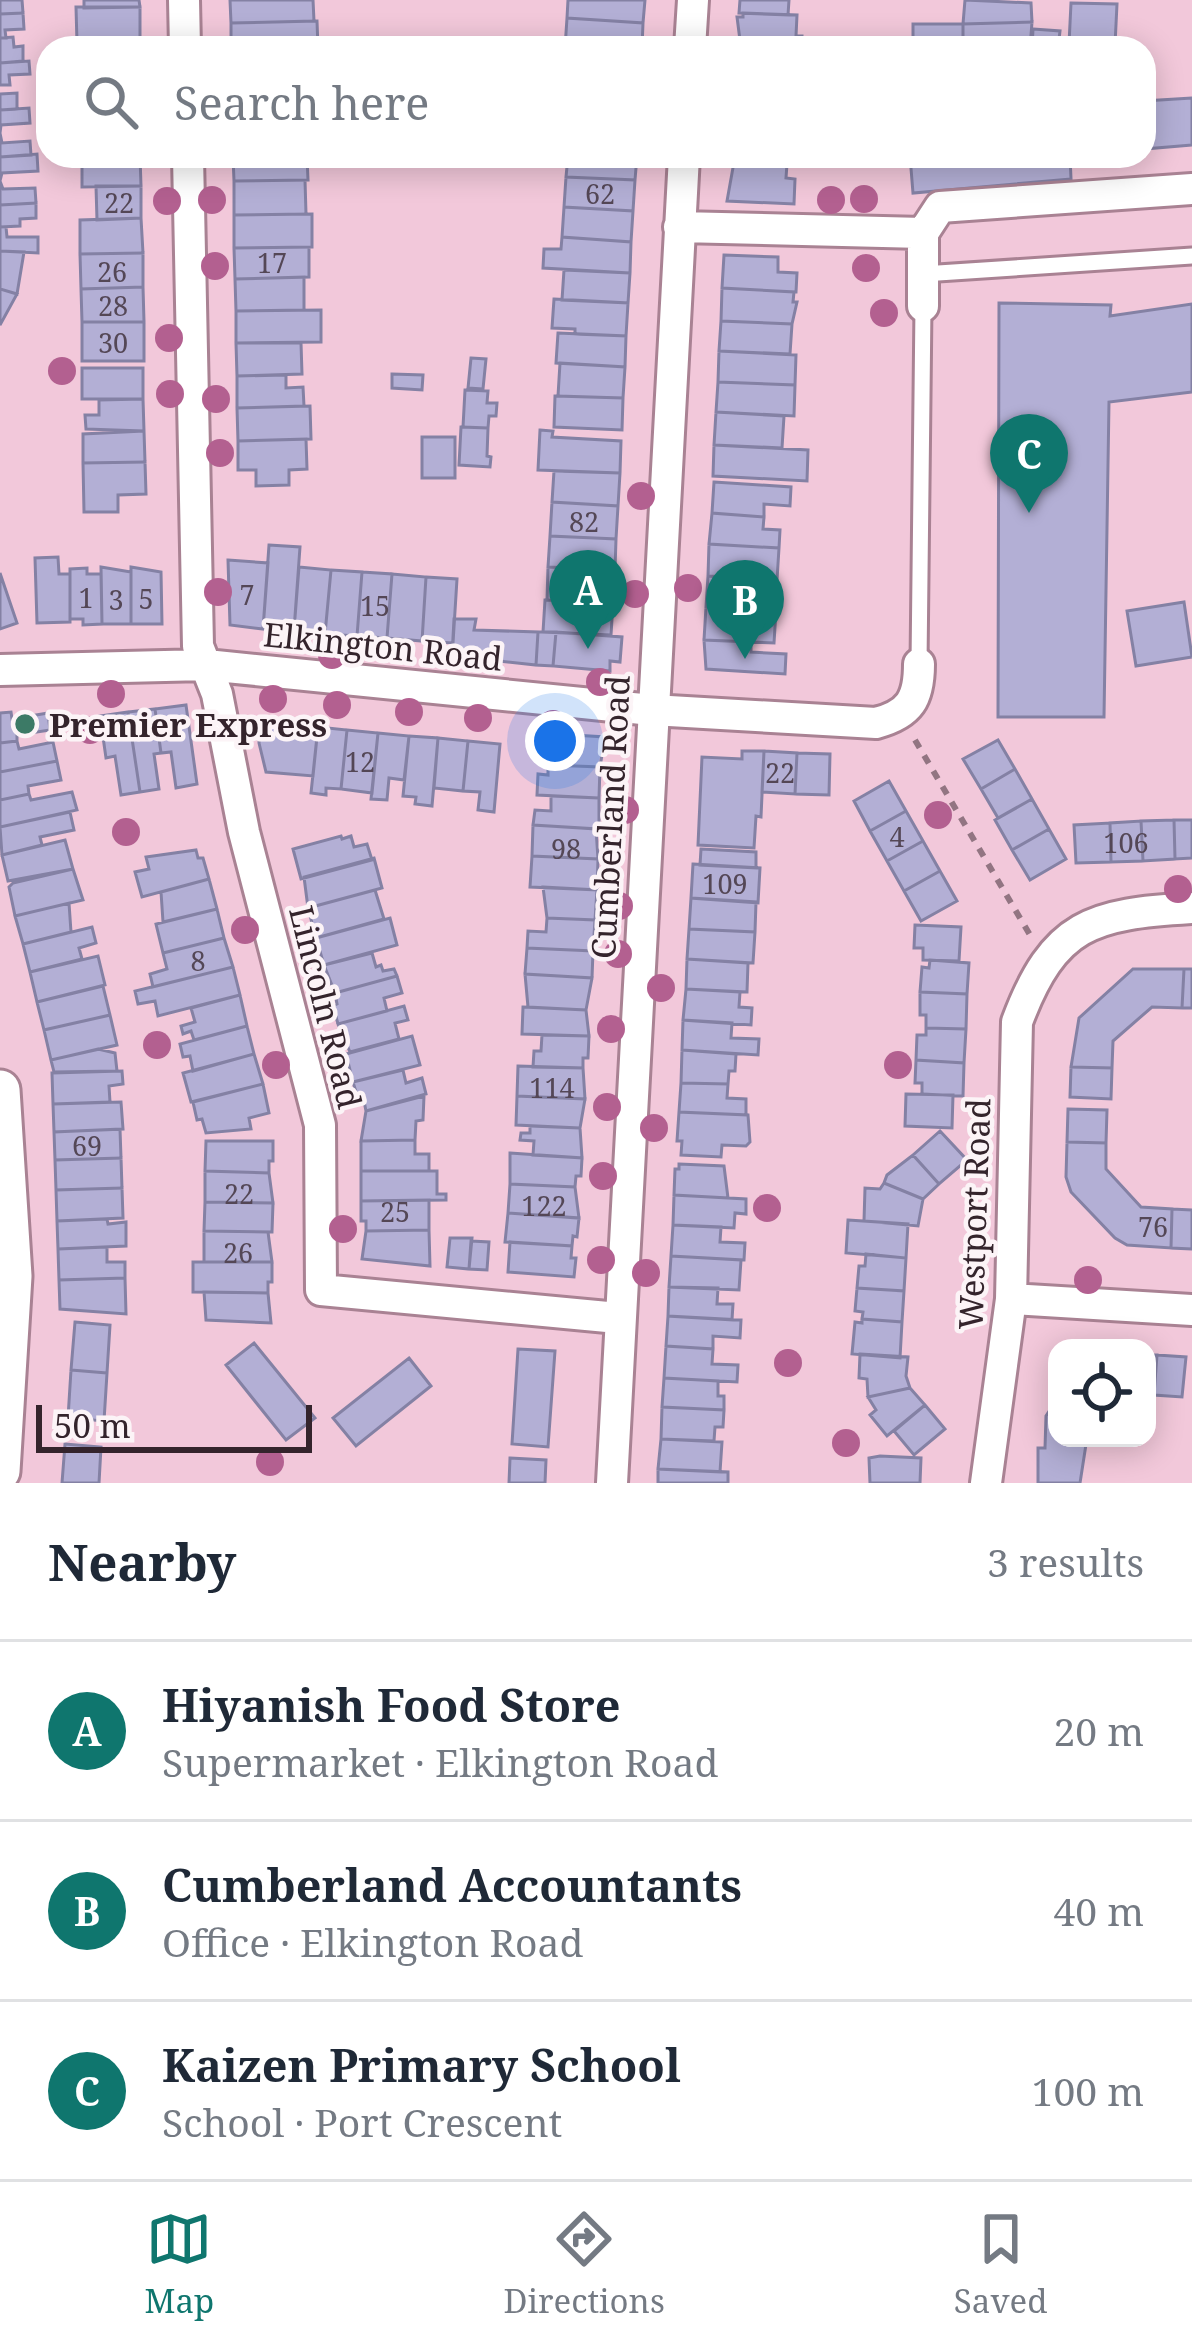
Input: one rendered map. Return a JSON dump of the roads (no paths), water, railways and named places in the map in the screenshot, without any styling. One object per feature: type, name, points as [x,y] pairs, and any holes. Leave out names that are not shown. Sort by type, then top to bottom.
[{"type":"street","points":[[184,0],[185,36]]},
{"type":"street","points":[[691,36],[693,0]]},
{"type":"street","points":[[188,168],[197,635],[206,665]]},
{"type":"street","name":"Cumberland Road","points":[[612,1483],[683,168]]},
{"type":"street","points":[[923,307],[923,233],[940,207],[1192,188]]},
{"type":"street","points":[[680,227],[923,233]]},
{"type":"street","name":"Elkington Road","points":[[0,670],[206,665],[652,710],[876,723],[901,716],[912,704],[919,687],[919,664]]},
{"type":"street","name":"Lincoln Road","points":[[206,665],[217,694],[244,832],[320,1125],[320,1290],[618,1318]]},
{"type":"street","name":"Westport Road","points":[[986,1483],[1012,1299],[1017,1022],[1049,954],[1081,929],[1099,921],[1192,908]]},
{"type":"street","points":[[0,1090],[12,1276],[0,1472]]},
{"type":"street","points":[[1012,1299],[1192,1310]]},
{"type":"lane","points":[[923,274],[1192,256]]},
{"type":"lane","points":[[919,664],[923,307]]},
{"type":"place","name":"Kaizen Primary School","points":[[1029,513]]},
{"type":"place","name":"Hiyanish Food Store","points":[[588,649]]},
{"type":"place","name":"Cumberland Accountants","points":[[745,659]]},
{"type":"place","name":"Premier Express","points":[[25,724]]}]
